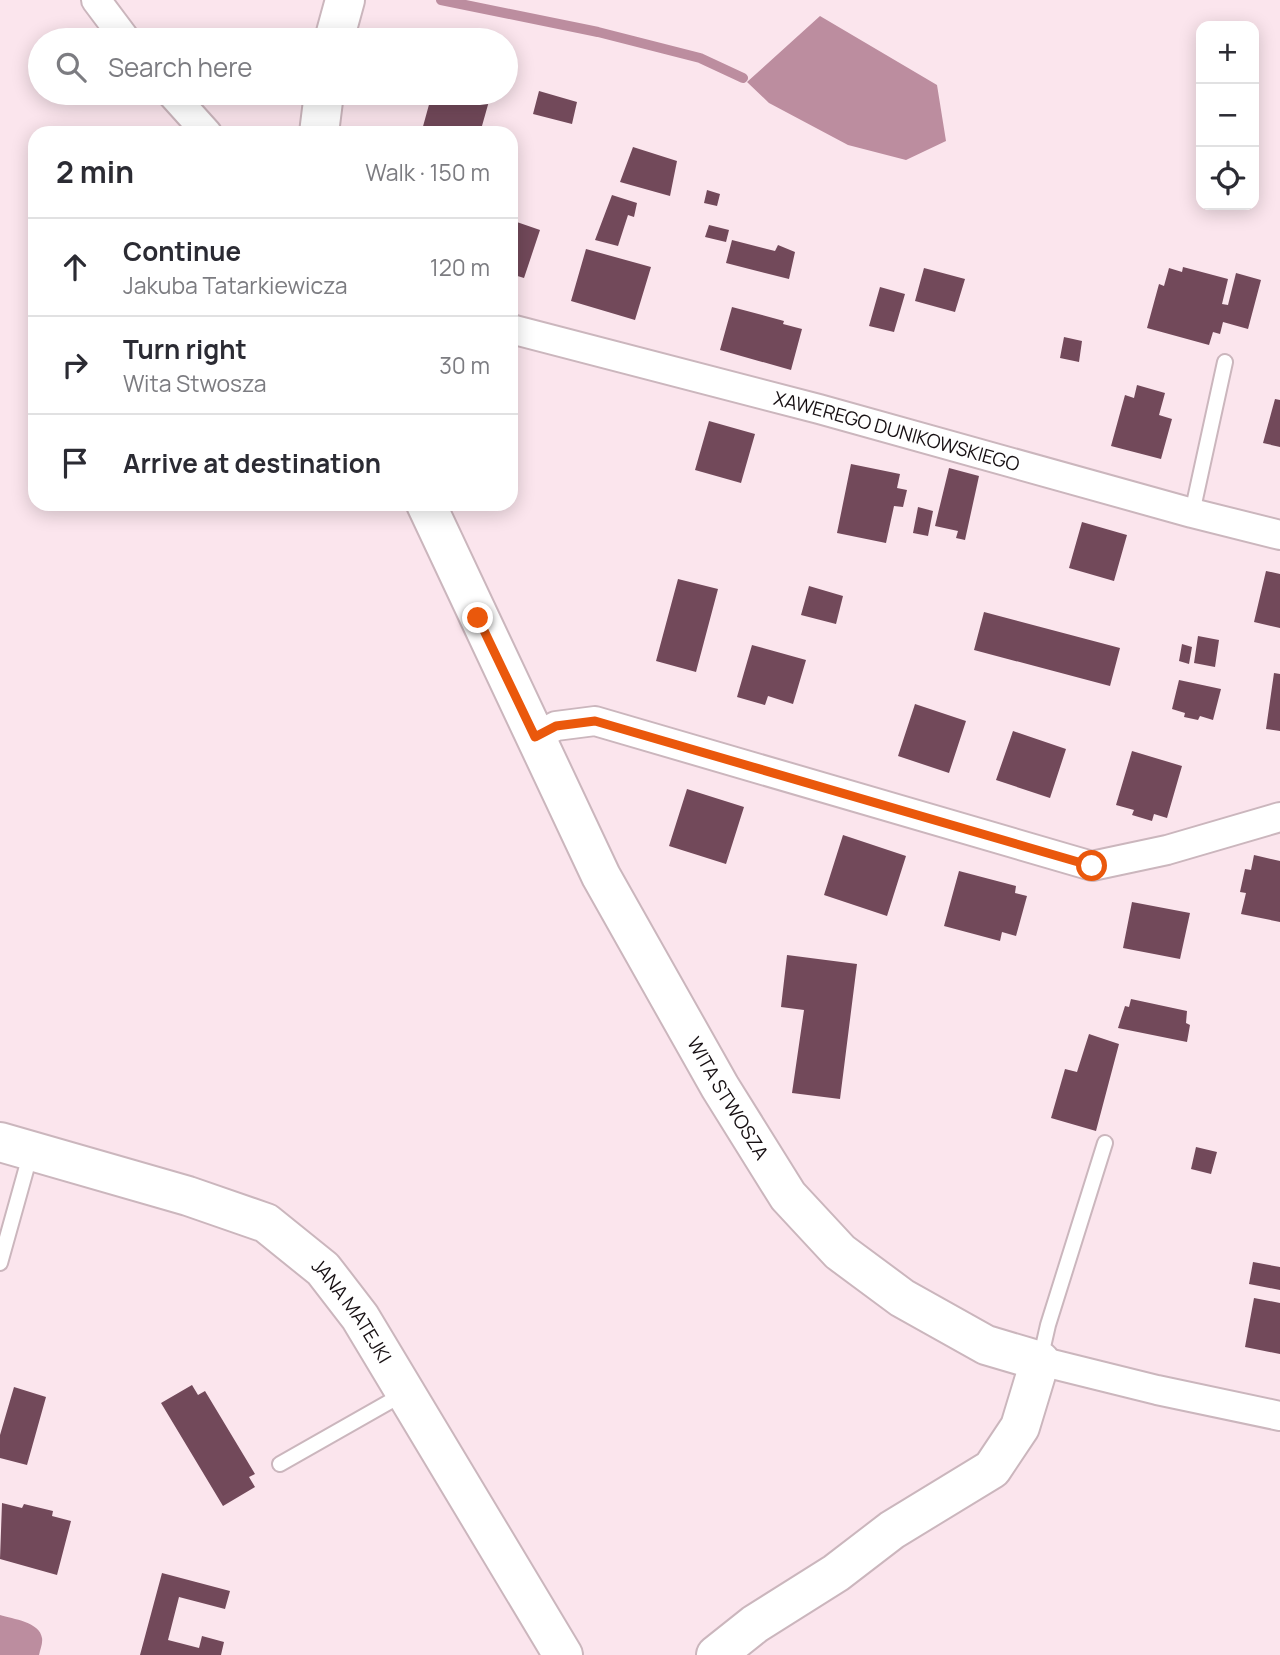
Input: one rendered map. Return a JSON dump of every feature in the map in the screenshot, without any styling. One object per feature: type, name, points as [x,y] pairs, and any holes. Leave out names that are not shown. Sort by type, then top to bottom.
[{"type":"street","points":[[96,0],[116,28]]},
{"type":"street","points":[[337,28],[345,0]]},
{"type":"street","points":[[182,105],[201,126]]},
{"type":"street","points":[[320,126],[322,105]]},
{"type":"street","name":"XAWEREGO DUNIKOWSKIEGO","points":[[518,331],[819,409],[1280,535]]},
{"type":"street","name":"WITA STWOSZA","points":[[429,511],[601,876],[720,1087],[788,1196],[840,1252],[902,1298],[986,1345],[1157,1390],[1280,1416]]},
{"type":"street","points":[[535,737],[556,726],[595,721],[1092,866],[1167,850],[1280,817]]},
{"type":"street","name":"JANA MATEJKI","points":[[16,1147],[188,1196],[266,1223],[323,1269],[360,1317],[563,1655]]},
{"type":"street","points":[[716,1655],[755,1625],[836,1573],[892,1530],[992,1469],[1020,1427],[1040,1361]]},
{"type":"lane","points":[[1192,513],[1225,362]]},
{"type":"lane","points":[[1040,1361],[1048,1325],[1105,1143]]},
{"type":"lane","points":[[0,1263],[16,1147]]},
{"type":"lane","points":[[280,1465],[406,1393]]},
{"type":"shaded area","points":[[820,16],[937,85],[946,141],[906,160],[848,145],[769,103],[747,82]]},
{"type":"shaded area","points":[[0,1615],[36,1628],[42,1640],[39,1655],[0,1655]]},
{"type":"building","points":[[539,91],[577,102],[572,124],[533,114]]},
{"type":"building","points":[[429,105],[488,105],[482,126],[423,126]]},
{"type":"building","points":[[633,147],[677,161],[670,196],[620,182]]},
{"type":"building","points":[[707,190],[720,194],[717,206],[704,203]]},
{"type":"building","points":[[612,195],[637,203],[634,217],[628,215],[618,246],[595,240]]},
{"type":"building","points":[[518,222],[540,230],[524,278],[518,276]]},
{"type":"building","points":[[709,225],[729,230],[726,242],[705,237]]},
{"type":"building","points":[[732,240],[775,251],[778,245],[795,252],[789,279],[726,263]]},
{"type":"building","points":[[586,249],[651,267],[635,320],[571,301]]},
{"type":"building","points":[[1183,267],[1228,279],[1222,304],[1228,305],[1236,273],[1261,280],[1248,329],[1223,322],[1220,334],[1213,332],[1209,345],[1147,328],[1159,284],[1164,286],[1169,268],[1182,272]]},
{"type":"building","points":[[924,268],[965,279],[955,312],[915,301]]},
{"type":"building","points":[[880,287],[905,294],[894,332],[869,326]]},
{"type":"building","points":[[732,307],[784,321],[783,324],[802,329],[791,370],[720,350]]},
{"type":"building","points":[[1064,337],[1082,341],[1079,362],[1060,358]]},
{"type":"building","points":[[1137,385],[1165,393],[1159,415],[1172,419],[1161,459],[1111,446],[1125,395],[1134,398]]},
{"type":"building","points":[[1275,399],[1280,400],[1280,447],[1263,443]]},
{"type":"building","points":[[709,421],[755,434],[741,483],[695,470]]},
{"type":"building","points":[[851,464],[900,474],[897,488],[907,490],[903,507],[894,506],[886,543],[837,533]]},
{"type":"building","points":[[949,468],[979,476],[965,540],[956,538],[958,531],[935,526]]},
{"type":"building","points":[[918,507],[933,511],[928,536],[913,533]]},
{"type":"building","points":[[1082,522],[1127,535],[1114,581],[1069,568]]},
{"type":"building","points":[[1266,571],[1280,574],[1280,628],[1254,622]]},
{"type":"building","points":[[678,579],[718,589],[696,672],[656,661]]},
{"type":"building","points":[[809,586],[843,596],[836,624],[801,615]]},
{"type":"building","points":[[984,612],[1120,648],[1110,686],[974,650]]},
{"type":"building","points":[[1198,636],[1219,640],[1215,667],[1194,663]]},
{"type":"building","points":[[1182,644],[1192,647],[1189,664],[1179,661]]},
{"type":"building","points":[[752,645],[806,660],[793,704],[768,696],[765,705],[737,697]]},
{"type":"building","points":[[1274,673],[1280,674],[1280,731],[1266,729]]},
{"type":"building","points":[[1179,680],[1221,689],[1213,720],[1200,716],[1198,720],[1184,717],[1185,713],[1172,709]]},
{"type":"building","points":[[915,704],[966,721],[949,773],[898,756]]},
{"type":"building","points":[[1013,731],[1066,749],[1050,798],[996,780]]},
{"type":"building","points":[[1132,751],[1182,766],[1167,818],[1154,814],[1152,821],[1132,815],[1134,810],[1116,805]]},
{"type":"building","points":[[687,789],[744,807],[726,864],[669,846]]},
{"type":"building","points":[[843,835],[906,856],[887,916],[824,895]]},
{"type":"building","points":[[1254,855],[1280,861],[1280,922],[1241,914],[1246,893],[1240,892],[1245,869],[1251,870]]},
{"type":"building","points":[[959,871],[1016,886],[1015,893],[1027,896],[1016,936],[1002,932],[1000,941],[944,926]]},
{"type":"building","points":[[1132,902],[1190,913],[1180,959],[1123,948]]},
{"type":"building","points":[[787,955],[857,964],[840,1099],[792,1093],[804,1010],[781,1007]]},
{"type":"building","points":[[1131,999],[1187,1011],[1186,1023],[1190,1025],[1187,1042],[1118,1028],[1125,1006],[1129,1007]]},
{"type":"building","points":[[1089,1034],[1119,1044],[1096,1131],[1051,1118],[1065,1069],[1077,1072]]},
{"type":"building","points":[[1196,1147],[1217,1152],[1211,1174],[1191,1169]]},
{"type":"building","points":[[1253,1262],[1280,1267],[1280,1290],[1249,1284]]},
{"type":"building","points":[[1254,1298],[1280,1303],[1280,1354],[1245,1347]]},
{"type":"building","points":[[192,1385],[198,1395],[205,1391],[255,1474],[249,1477],[255,1487],[223,1506],[161,1403]]},
{"type":"building","points":[[14,1387],[46,1397],[27,1465],[0,1458],[0,1435]]},
{"type":"building","points":[[2,1503],[22,1508],[24,1504],[53,1511],[52,1516],[71,1521],[57,1575],[0,1559]]},
{"type":"building","points":[[162,1573],[230,1591],[225,1609],[179,1597],[168,1640],[199,1648],[202,1636],[224,1642],[221,1655],[140,1655]]},
{"type":"waterway","points":[[441,0],[598,32],[700,58],[743,78]]},
{"type":"route","points":[[478,618],[535,737],[556,726],[595,721],[1092,866]]}]
